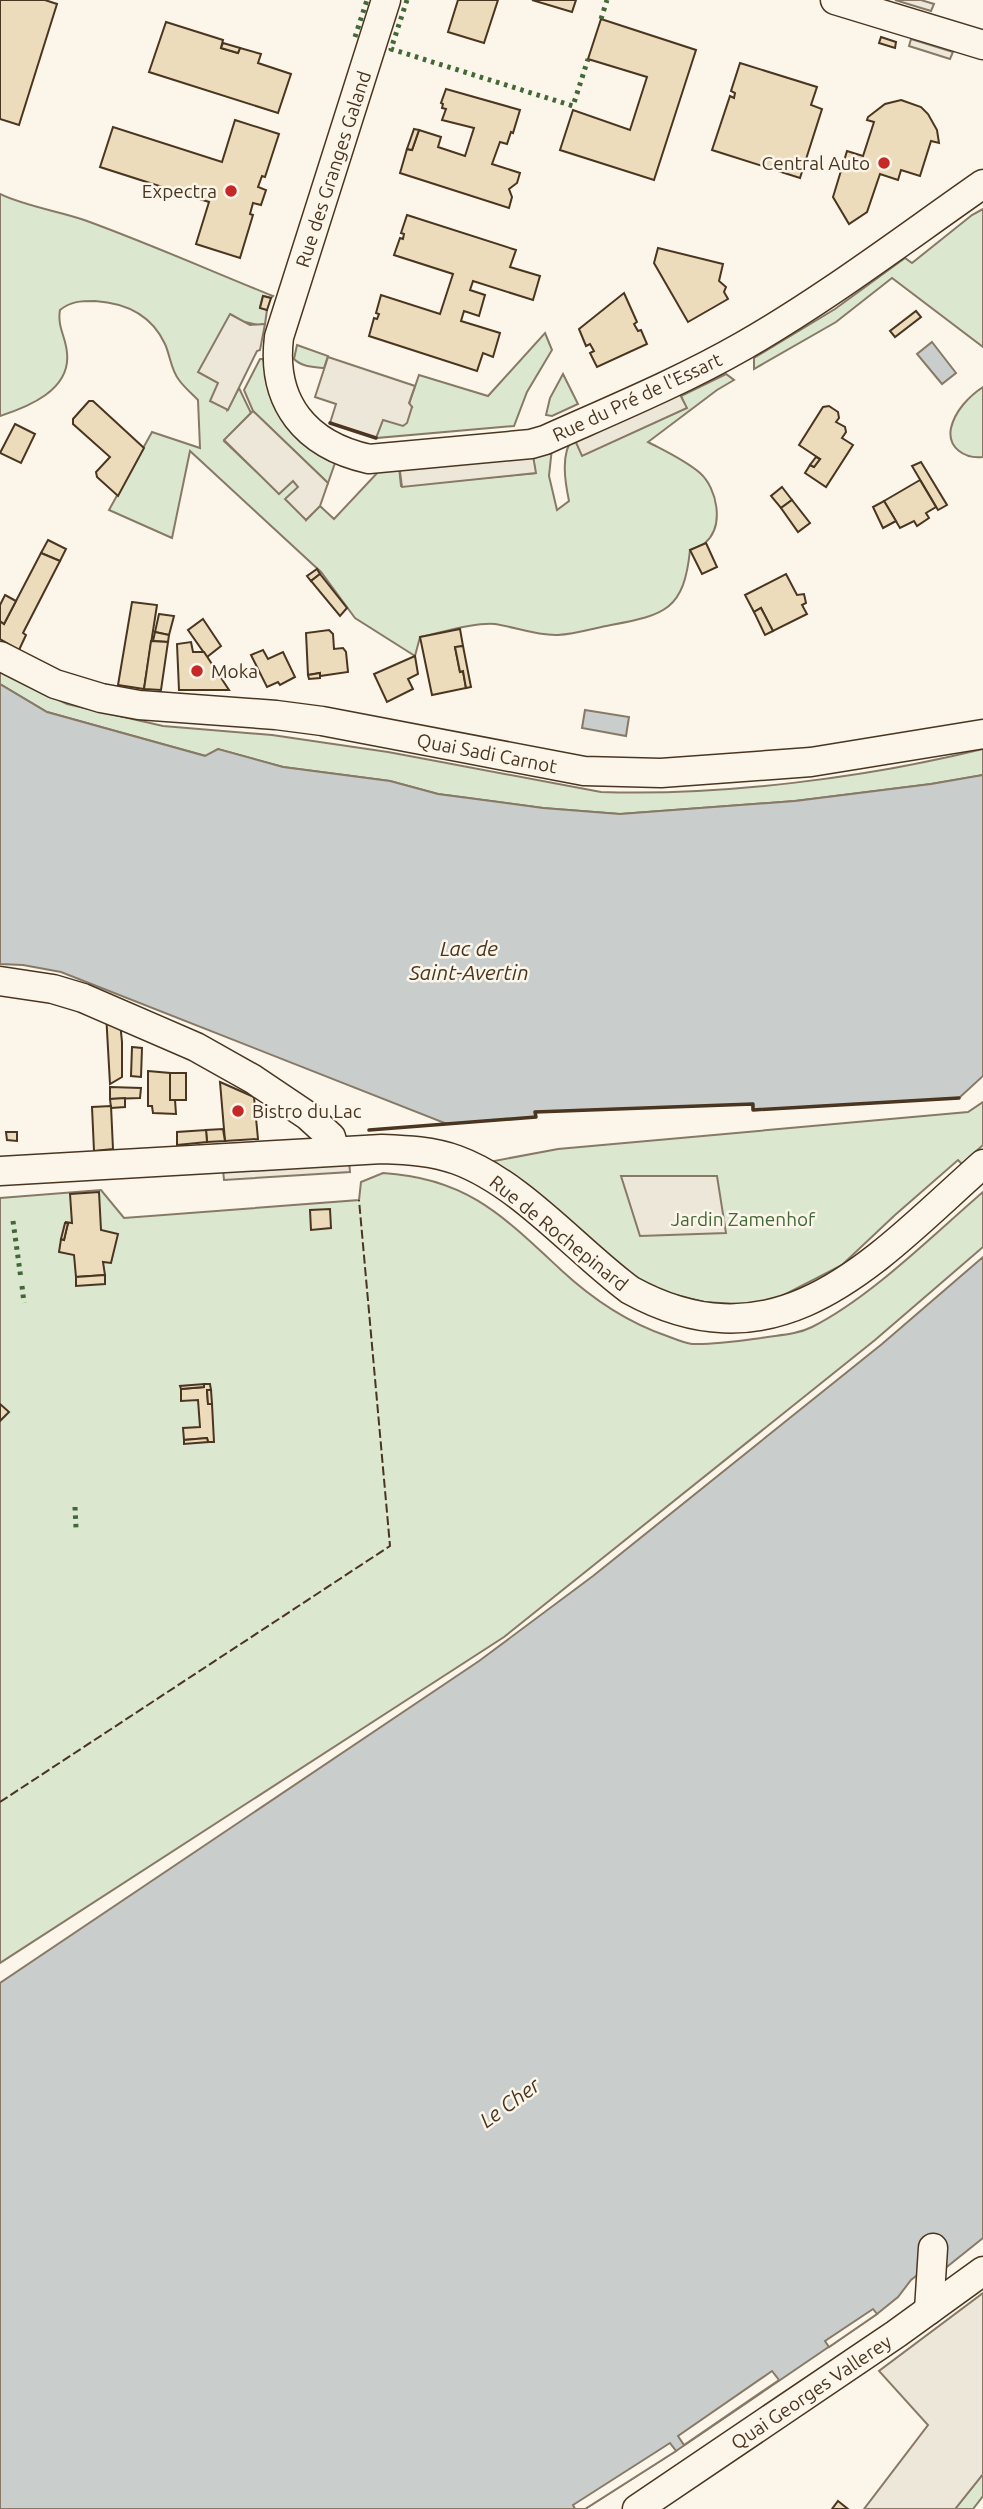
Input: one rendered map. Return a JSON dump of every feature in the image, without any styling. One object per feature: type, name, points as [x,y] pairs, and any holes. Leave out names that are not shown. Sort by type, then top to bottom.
[{"type":"street","name":"Rue des Granges Galand","points":[[279,337],[386,0]]},
{"type":"street","points":[[835,0],[983,46]]},
{"type":"street","name":"Rue du Pré de l'Essart","points":[[279,337],[276,360],[278,376],[293,413],[305,428],[325,443],[347,454],[369,459],[531,444],[673,381],[745,345],[830,292],[983,184]]},
{"type":"street","name":"Quai Sadi Carnot","points":[[0,656],[55,684],[101,698],[139,705],[310,719],[584,771],[661,773],[811,762],[983,734]]},
{"type":"street","points":[[0,981],[52,989],[83,998],[196,1047],[253,1079],[308,1116],[331,1137],[335,1151]]},
{"type":"street","name":"Rue de Rochepinard","points":[[0,1171],[382,1149],[441,1155],[485,1173],[511,1191],[629,1290],[678,1312],[726,1320],[747,1319],[782,1311],[838,1287],[881,1254],[983,1164]]},
{"type":"street","points":[[929,2310],[933,2248]]},
{"type":"street","name":"Quai Georges Vallerey","points":[[637,2509],[750,2434],[983,2271]]},
{"type":"green space","points":[[0,194],[87,221],[273,296],[263,296],[260,307],[267,310],[265,324],[245,322],[219,383],[227,410],[239,388],[251,413],[224,441],[279,493],[293,480],[298,486],[306,520],[320,506],[334,519],[380,470],[399,467],[401,486],[535,473],[533,454],[552,448],[549,476],[557,510],[569,501],[565,459],[574,437],[583,455],[686,408],[681,396],[726,374],[734,380],[648,442],[688,464],[706,480],[714,497],[717,517],[711,536],[705,543],[690,550],[683,586],[677,597],[658,613],[558,635],[534,633],[495,624],[468,626],[420,637],[415,656],[355,618],[321,572],[190,451],[172,538],[109,510],[152,432],[200,448],[198,400],[176,376],[160,334],[145,319],[117,305],[81,301],[60,310],[67,353],[66,366],[55,387],[35,402],[0,416]]},
{"type":"green space","points":[[983,209],[983,347],[892,278],[836,322],[754,369],[754,358],[835,309],[905,258],[912,263]]},
{"type":"green space","points":[[545,333],[552,350],[527,392],[514,426],[376,438],[383,419],[412,407],[409,404],[419,375],[488,396]]},
{"type":"green space","points":[[297,345],[328,356],[324,368],[297,362],[294,359]]},
{"type":"green space","points":[[260,359],[263,359],[278,406],[296,434],[320,456],[335,463],[328,483],[253,411],[244,390]]},
{"type":"green space","points":[[563,374],[578,404],[552,416],[546,415],[550,398]]},
{"type":"green space","points":[[983,387],[983,457],[976,457],[959,451],[950,435],[963,404]]},
{"type":"green space","points":[[0,672],[67,704],[163,726],[272,735],[388,752],[601,792],[695,791],[793,783],[891,769],[983,749],[983,775],[795,801],[620,814],[543,808],[438,794],[390,781],[283,767],[218,749],[206,756],[47,712],[0,684]]},
{"type":"green space","name":"Jardin Zamenhof","points":[[983,1102],[983,1145],[962,1164],[958,1160],[842,1265],[780,1297],[754,1305],[704,1302],[661,1291],[637,1280],[494,1161],[558,1149],[968,1112]]},
{"type":"green space","points":[[383,1173],[412,1176],[460,1191],[500,1216],[572,1280],[610,1308],[637,1324],[692,1344],[726,1343],[800,1332],[812,1327],[834,1315],[878,1283],[983,1192],[983,1247],[875,1340],[504,1637],[0,1963],[0,1198],[101,1190],[124,1218],[359,1200],[361,1182]]},
{"type":"green space","points":[[983,2474],[983,2496],[973,2509],[955,2509]]},
{"type":"shaded area","points":[[895,0],[921,0],[934,4],[931,11]]},
{"type":"shaded area","points":[[911,39],[953,52],[950,59],[909,46]]},
{"type":"shaded area","points":[[230,314],[250,325],[265,324],[260,350],[257,351],[228,410],[210,401],[218,383],[198,372]]},
{"type":"shaded area","points":[[328,357],[415,386],[409,403],[412,407],[407,423],[403,426],[383,420],[376,438],[330,423],[336,404],[315,397]]},
{"type":"shaded area","points":[[673,381],[687,408],[582,456],[570,429]]},
{"type":"shaded area","points":[[253,411],[328,483],[320,506],[306,520],[285,499],[298,487],[293,481],[279,494],[224,440]]},
{"type":"shaded area","points":[[531,444],[536,473],[402,487],[398,457]]},
{"type":"shaded area","points":[[349,1161],[350,1172],[224,1180],[223,1169]]},
{"type":"shaded area","points":[[621,1176],[717,1176],[726,1233],[640,1236]]},
{"type":"shaded area","points":[[983,2293],[983,2474],[955,2509],[864,2509],[928,2425],[879,2371]]},
{"type":"water","points":[[932,342],[956,373],[942,384],[917,354]]},
{"type":"water","name":"Lac de Saint-Avertin","points":[[0,684],[47,712],[205,756],[218,749],[283,767],[390,781],[438,794],[543,808],[620,814],[795,801],[983,775],[983,1076],[959,1098],[753,1110],[752,1104],[536,1112],[536,1117],[447,1124],[61,972],[0,964]]},
{"type":"water","points":[[585,710],[629,717],[626,736],[582,728]]},
{"type":"water","name":"Le Cher","points":[[983,1257],[983,2238],[943,2270],[925,2269],[877,2314],[676,2451],[585,2509],[0,2509],[0,1983],[479,1661],[593,1576],[882,1344]]},
{"type":"pier","points":[[873,2309],[877,2314],[829,2347],[825,2341]]},
{"type":"pier","points":[[772,2371],[779,2380],[684,2445],[678,2436]]},
{"type":"pier","points":[[670,2443],[676,2451],[585,2509],[575,2509],[573,2505]]},
{"type":"building","points":[[0,0],[45,0],[57,4],[19,125],[0,119]]},
{"type":"building","points":[[458,0],[498,0],[484,43],[448,32]]},
{"type":"building","points":[[532,0],[576,0],[572,12]]},
{"type":"building","points":[[601,19],[696,50],[654,180],[560,150],[573,110],[630,130],[647,77],[588,59]]},
{"type":"building","points":[[166,22],[223,40],[221,48],[238,53],[240,48],[261,54],[258,63],[291,74],[278,113],[149,72]]},
{"type":"building","points":[[881,37],[896,42],[895,48],[879,43]]},
{"type":"building","points":[[223,43],[240,48],[238,53],[221,48]]},
{"type":"building","points":[[740,63],[817,87],[811,105],[822,109],[800,178],[712,150],[730,96],[734,98],[735,93],[731,91]]},
{"type":"building","points":[[446,89],[520,110],[513,133],[511,132],[507,144],[500,142],[492,164],[520,173],[517,183],[509,189],[512,197],[509,208],[400,173],[407,149],[412,150],[419,130],[441,137],[438,147],[465,156],[474,128],[442,120],[446,109],[442,108],[441,103]]},
{"type":"building","name":"Central Auto","points":[[901,100],[921,107],[928,114],[937,130],[939,143],[931,141],[920,176],[901,170],[898,180],[880,174],[867,212],[849,224],[833,197],[847,151],[863,156],[874,122],[867,120],[868,117],[885,104]]},
{"type":"building","points":[[235,120],[279,134],[265,177],[262,176],[258,187],[266,190],[261,205],[253,203],[250,214],[253,215],[240,258],[196,244],[209,202],[100,167],[113,127],[222,162]]},
{"type":"building","points":[[414,129],[419,130],[412,150],[407,149]]},
{"type":"building","points":[[407,215],[516,250],[510,267],[540,276],[533,300],[473,281],[470,290],[485,295],[479,316],[464,311],[461,321],[500,333],[493,357],[483,353],[477,371],[369,336],[374,318],[377,319],[379,314],[376,313],[381,295],[440,314],[453,274],[394,255],[400,238],[403,239],[404,234],[401,233]]},
{"type":"building","points":[[658,248],[723,264],[719,281],[726,287],[724,292],[728,299],[688,322],[654,263]]},
{"type":"building","points":[[624,293],[637,322],[634,324],[638,331],[641,330],[647,344],[597,367],[590,353],[594,351],[590,344],[586,346],[579,329]]},
{"type":"building","points":[[263,296],[271,298],[267,310],[260,308]]},
{"type":"building","points":[[916,311],[921,317],[895,337],[890,331]]},
{"type":"building","points":[[89,401],[93,401],[144,448],[118,496],[97,477],[96,472],[110,457],[73,424],[73,419]]},
{"type":"building","points":[[829,406],[838,412],[839,418],[836,422],[845,427],[846,432],[842,438],[853,445],[826,487],[805,473],[810,465],[814,467],[820,459],[799,445],[823,407]]},
{"type":"building","points":[[15,424],[35,434],[21,463],[0,453]]},
{"type":"building","points":[[816,457],[820,459],[814,467],[810,465]]},
{"type":"building","points":[[921,462],[947,505],[938,510],[912,466]]},
{"type":"building","points":[[920,480],[936,507],[926,513],[929,518],[917,526],[914,521],[900,528],[884,501]]},
{"type":"building","points":[[782,487],[792,500],[781,508],[771,496]]},
{"type":"building","points":[[792,500],[810,523],[798,532],[781,508]]},
{"type":"building","points":[[884,501],[896,521],[883,528],[873,507]]},
{"type":"building","points":[[48,540],[66,549],[60,561],[41,553]]},
{"type":"building","points":[[706,543],[717,567],[702,574],[690,550]]},
{"type":"building","points":[[41,553],[60,561],[23,633],[26,635],[19,650],[0,639],[0,621],[4,624]]},
{"type":"building","points":[[317,569],[320,574],[311,581],[307,576]]},
{"type":"building","points":[[320,574],[347,608],[340,616],[311,581]]},
{"type":"building","points":[[786,574],[797,595],[804,594],[806,603],[802,605],[807,614],[773,631],[761,608],[754,612],[745,595]]},
{"type":"building","points":[[5,595],[16,601],[4,624],[0,621],[0,605]]},
{"type":"building","points":[[132,602],[157,605],[144,689],[118,685]]},
{"type":"building","points":[[761,608],[773,631],[765,635],[754,612]]},
{"type":"building","points":[[159,614],[174,616],[169,635],[155,632]]},
{"type":"building","points":[[203,619],[221,646],[207,657],[188,630]]},
{"type":"building","points":[[460,629],[463,646],[455,647],[466,688],[432,695],[420,637]]},
{"type":"building","points":[[329,630],[333,634],[334,649],[343,648],[346,652],[348,672],[308,675],[306,633]]},
{"type":"building","points":[[155,632],[169,635],[168,642],[153,641]]},
{"type":"building","points":[[151,641],[168,642],[161,690],[144,689]]},
{"type":"building","points":[[191,642],[193,652],[204,652],[229,690],[179,690],[177,644]]},
{"type":"building","points":[[463,646],[471,687],[466,688],[455,647]]},
{"type":"building","points":[[263,650],[268,659],[283,652],[295,677],[280,685],[278,682],[267,687],[251,655]]},
{"type":"building","points":[[415,656],[418,674],[408,679],[413,689],[387,702],[374,674]]},
{"type":"building","points":[[320,673],[320,678],[309,679],[308,675]]},
{"type":"building","points":[[106,1013],[120,1022],[122,1042],[122,1077],[110,1084]]},
{"type":"building","points":[[132,1047],[142,1048],[141,1077],[131,1076]]},
{"type":"building","points":[[148,1071],[170,1073],[170,1100],[175,1100],[176,1114],[153,1113],[152,1106],[148,1106]]},
{"type":"building","points":[[170,1073],[186,1073],[186,1100],[170,1100]]},
{"type":"building","points":[[220,1082],[254,1097],[258,1139],[225,1141]]},
{"type":"building","points":[[110,1087],[141,1088],[140,1098],[110,1099]]},
{"type":"building","points":[[125,1098],[125,1107],[111,1108],[110,1099]]},
{"type":"building","points":[[111,1106],[113,1149],[94,1151],[92,1107]]},
{"type":"building","points":[[223,1129],[225,1141],[207,1142],[206,1130]]},
{"type":"building","points":[[206,1130],[207,1142],[177,1145],[177,1132]]},
{"type":"building","points":[[6,1132],[17,1132],[17,1141],[7,1140]]},
{"type":"building","points":[[99,1192],[101,1230],[118,1234],[111,1263],[103,1262],[105,1275],[76,1277],[74,1255],[59,1252],[68,1223],[65,1222],[72,1223],[70,1194]]},
{"type":"building","points":[[330,1209],[331,1228],[311,1230],[310,1210]]},
{"type":"building","points":[[65,1223],[68,1223],[64,1240],[61,1239]]},
{"type":"building","points":[[105,1275],[105,1284],[76,1286],[76,1277]]},
{"type":"building","points":[[204,1384],[210,1384],[211,1390],[207,1390],[208,1404],[212,1404],[214,1442],[208,1442],[207,1438],[184,1440],[183,1428],[200,1427],[198,1400],[181,1401],[181,1389],[204,1387]]},
{"type":"building","points":[[204,1384],[204,1387],[181,1389],[180,1386]]},
{"type":"building","points":[[207,1390],[211,1390],[212,1404],[208,1404]]},
{"type":"building","points":[[0,1404],[9,1412],[0,1421]]},
{"type":"building","points":[[207,1438],[208,1442],[184,1444],[184,1440]]},
{"type":"building","points":[[838,2501],[848,2509],[832,2509]]},
{"type":"hedge","points":[[355,37],[367,0]]},
{"type":"hedge","points":[[407,0],[391,49],[573,106],[588,59]]},
{"type":"hedge","points":[[601,19],[607,0]]},
{"type":"hedge","points":[[13,1221],[21,1279]]},
{"type":"hedge","points":[[22,1286],[24,1303]]},
{"type":"hedge","points":[[75,1507],[76,1528]]},
{"type":"fence","points":[[0,1802],[390,1546],[359,1200]]},
{"type":"wall","points":[[330,423],[376,438]]},
{"type":"wall","points":[[369,1130],[536,1117],[535,1112],[753,1104],[753,1110],[959,1098]]},
{"type":"place","name":"Central Auto","points":[[884,163]]},
{"type":"place","name":"Expectra","points":[[231,191]]},
{"type":"place","name":"Moka","points":[[197,671]]},
{"type":"place","name":"Bistro du Lac","points":[[238,1111]]}]
